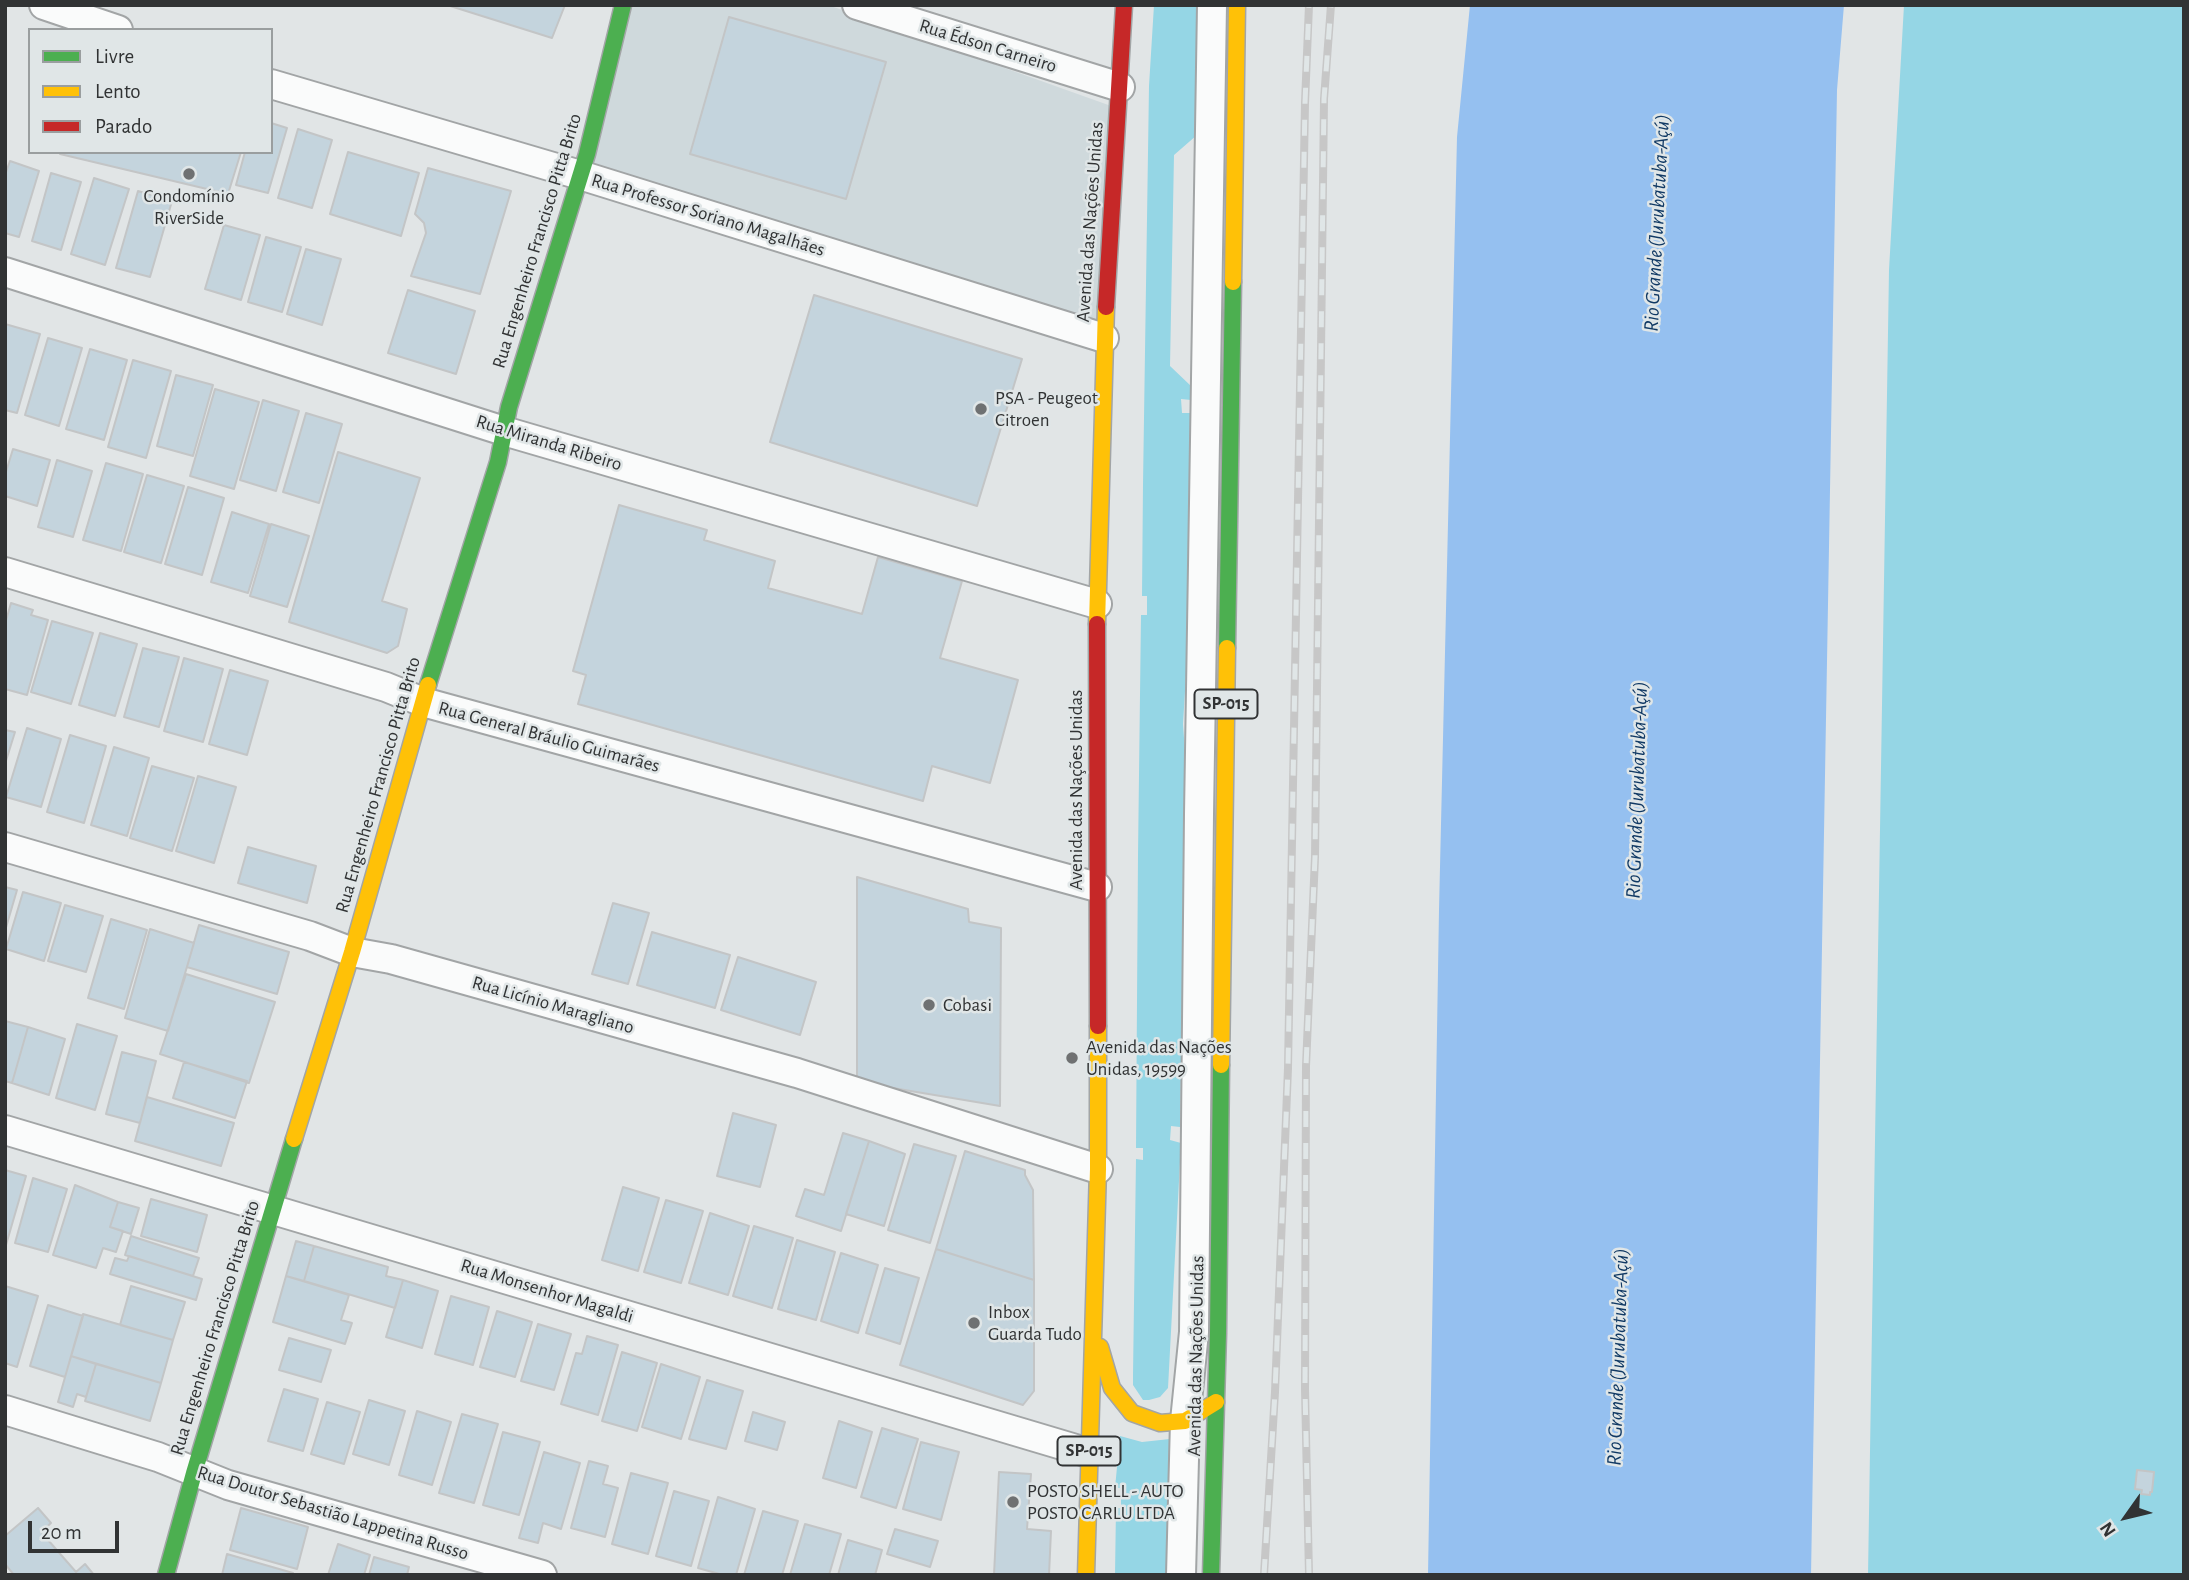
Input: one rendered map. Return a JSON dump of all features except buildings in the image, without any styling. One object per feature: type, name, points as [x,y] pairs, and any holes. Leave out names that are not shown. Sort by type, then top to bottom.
[{"type":"main road","name":"Rua Engenheiro Francisco Pitta Brito","points":[[166,1575],[272,1210],[352,951],[423,702],[498,462],[509,407],[580,175],[623,5]]},
{"type":"main road","name":"Avenida das Nações Unidas","points":[[1086,1575],[1098,1169],[1097,604],[1104,338],[1124,5]]},
{"type":"main road","name":"Avenida das Nações Unidas","points":[[1211,1575],[1216,1402],[1237,5]]},
{"type":"main road","points":[[1095,1326],[1112,1388],[1132,1413],[1160,1423],[1185,1421],[1216,1402]]},
{"type":"street","points":[[44,5],[112,28]]},
{"type":"street","name":"Rua Édson Carneiro","points":[[857,5],[1120,88]]},
{"type":"street","points":[[1181,1575],[1185,1421],[1194,1332],[1199,786],[1212,5]]},
{"type":"street","name":"Rua Professor Soriano Magalhães","points":[[273,85],[580,175],[1104,338]]},
{"type":"street","name":"Rua Miranda Ribeiro","points":[[5,272],[504,431],[1097,604]]},
{"type":"street","name":"Rua General Bráulio Guimarães","points":[[5,572],[386,687],[423,702],[1097,887]]},
{"type":"street","name":"Rua Licínio Maragliano","points":[[5,848],[310,936],[352,951],[391,959],[797,1073],[1098,1169]]},
{"type":"street","name":"Rua Monsenhor Magaldi","points":[[5,1130],[1089,1453]]},
{"type":"street","name":"Rua Doutor Sebastião Lappetina Russo","points":[[5,1410],[158,1457],[241,1489],[542,1575]]},
{"type":"shaded area","points":[[623,5],[828,5],[1114,107],[1104,338],[580,175]]},
{"type":"shaded area","points":[[1154,5],[1203,5],[1197,135],[1174,155],[1170,366],[1191,386],[1191,400],[1181,399],[1182,413],[1191,413],[1188,642],[1183,724],[1186,766],[1180,1127],[1171,1126],[1170,1140],[1181,1143],[1168,1388],[1160,1397],[1143,1400],[1133,1385],[1133,1375],[1136,1159],[1143,1160],[1143,1148],[1136,1148],[1138,855],[1141,615],[1147,615],[1147,596],[1142,596],[1143,484],[1149,86]]},
{"type":"shaded area","points":[[1904,5],[2184,5],[2184,1575],[1868,1575],[1889,270]]},
{"type":"shaded area","points":[[1120,1436],[1142,1442],[1170,1439],[1173,1442],[1174,1575],[1115,1575],[1116,1508],[1121,1508],[1121,1488],[1115,1488]]},
{"type":"water","name":"Rio Grande (Jurubatuba-Açú)","points":[[1470,5],[1844,5],[1837,90],[1811,1575],[1428,1575],[1439,910],[1457,137]]},
{"type":"railway","points":[[1264,1575],[1275,1392],[1288,1068],[1309,5]]},
{"type":"railway","points":[[1309,1575],[1305,1389],[1306,1066],[1315,857],[1324,99],[1331,5]]},
{"type":"traffic: fast","points":[[428,685],[498,462],[509,407],[587,154],[623,5]]},
{"type":"traffic: fast","points":[[1227,648],[1233,282]]},
{"type":"traffic: fast","points":[[1211,1575],[1218,1333],[1221,1065]]},
{"type":"traffic: fast","points":[[166,1575],[294,1139]]},
{"type":"traffic: slow","points":[[1233,282],[1237,5]]},
{"type":"traffic: slow","points":[[1097,624],[1106,307]]},
{"type":"traffic: slow","points":[[1221,1065],[1227,648]]},
{"type":"traffic: slow","points":[[294,1139],[352,952],[428,685]]},
{"type":"traffic: slow","points":[[1086,1575],[1098,1169],[1098,1026]]},
{"type":"traffic: slow","points":[[1100,1347],[1112,1388],[1132,1413],[1160,1423],[1185,1421],[1216,1402]]},
{"type":"traffic: jam","points":[[1106,307],[1124,5]]},
{"type":"traffic: jam","points":[[1097,624],[1098,1026]]},
{"type":"place","name":"Condomínio RiverSide","points":[[189,174]]},
{"type":"place","name":"PSA - Peugeot Citroen","points":[[981,409]]},
{"type":"place","name":"Cobasi","points":[[929,1005]]},
{"type":"place","name":"Avenida das Nações Unidas, 19599","points":[[1072,1058]]},
{"type":"place","name":"Inbox Guarda Tudo","points":[[974,1323]]},
{"type":"place","name":"POSTO SHELL - AUTO POSTO CARLU LTDA","points":[[1013,1502]]}]
